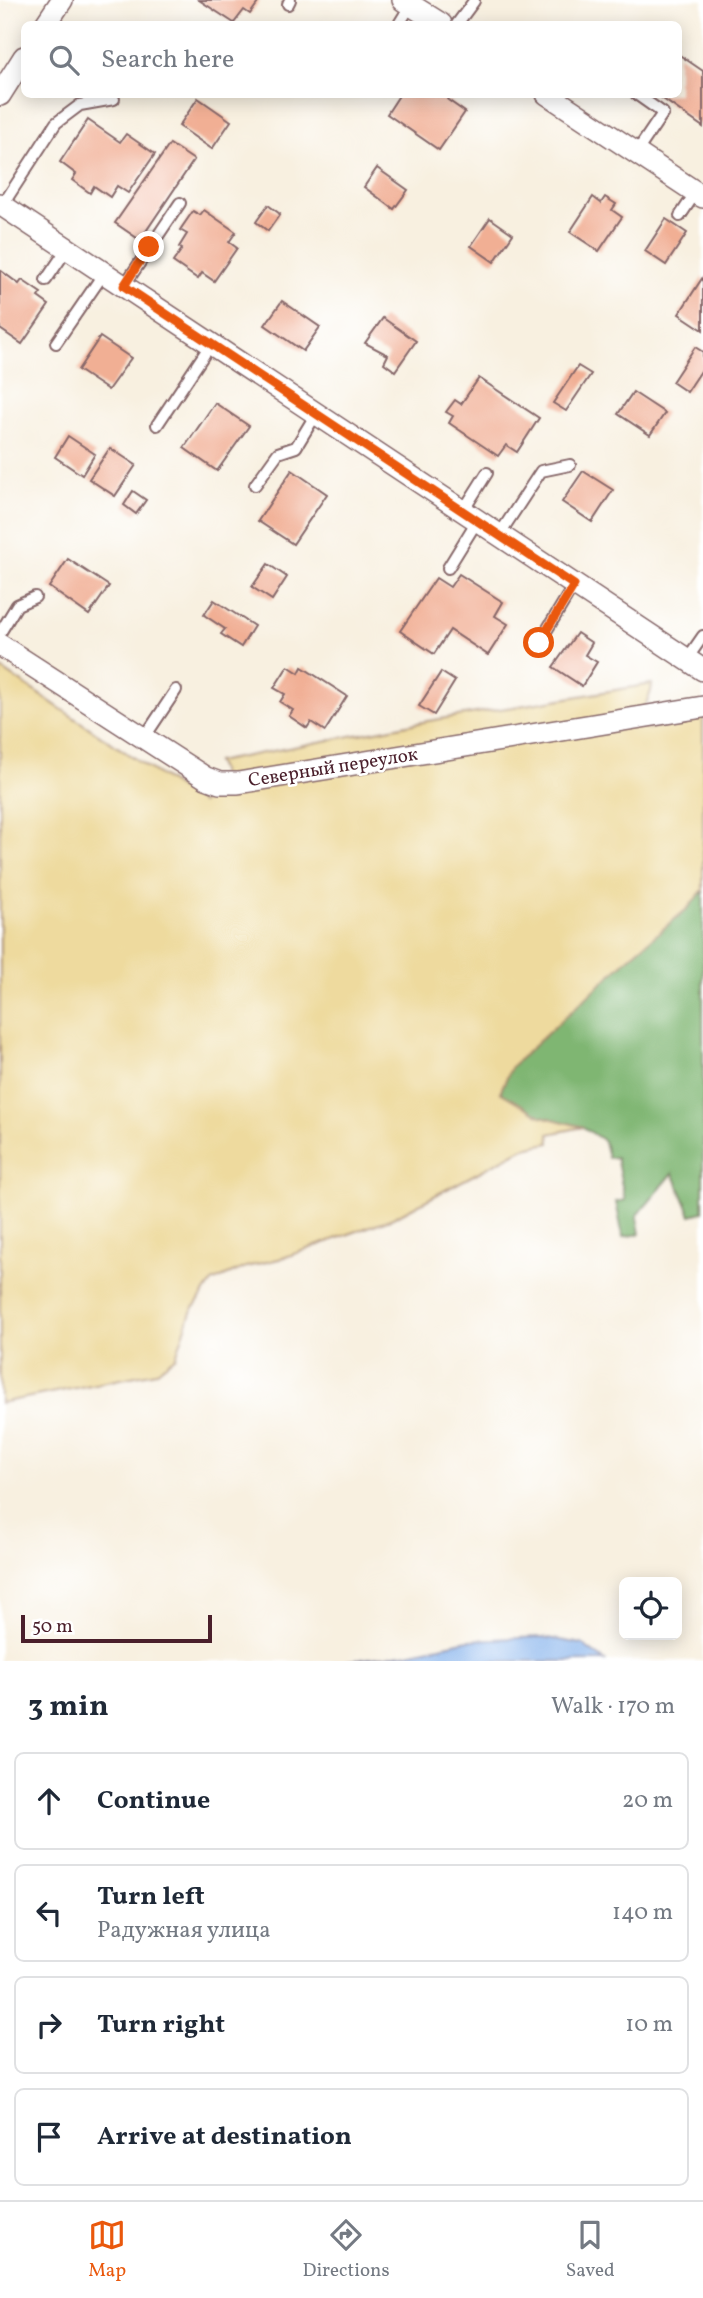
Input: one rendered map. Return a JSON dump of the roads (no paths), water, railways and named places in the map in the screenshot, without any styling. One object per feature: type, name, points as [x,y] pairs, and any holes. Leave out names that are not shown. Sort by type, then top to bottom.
[{"type":"street","points":[[48,21],[62,0]]},
{"type":"street","points":[[410,2],[437,21]]},
{"type":"street","points":[[0,95],[6,73],[21,60]]},
{"type":"street","points":[[554,98],[699,195]]},
{"type":"street","points":[[1,205],[695,665]]},
{"type":"street","name":"Северный переулок","points":[[0,645],[206,778],[220,783],[238,783],[703,707]]},
{"type":"lane","points":[[459,21],[474,1]]},
{"type":"lane","points":[[400,21],[410,2]]},
{"type":"lane","points":[[636,153],[663,113],[642,98]]},
{"type":"lane","points":[[1,205],[57,123],[80,105],[114,99]]},
{"type":"lane","points":[[680,216],[699,195]]},
{"type":"lane","points":[[124,286],[180,203]]},
{"type":"lane","points":[[47,280],[67,249]]},
{"type":"lane","points":[[55,343],[104,273]]},
{"type":"lane","points":[[157,425],[211,344]]},
{"type":"lane","points":[[255,485],[278,453],[296,447],[316,414]]},
{"type":"lane","points":[[499,535],[541,471],[570,465]]},
{"type":"lane","points":[[448,568],[487,473]]},
{"type":"lane","points":[[539,643],[574,585]]},
{"type":"lane","points":[[0,633],[17,605],[35,597]]},
{"type":"lane","points":[[695,665],[703,636]]},
{"type":"lane","points":[[144,738],[176,690]]},
{"type":"water","points":[[542,1637],[582,1644],[605,1661],[347,1661],[403,1654],[468,1640]]}]
